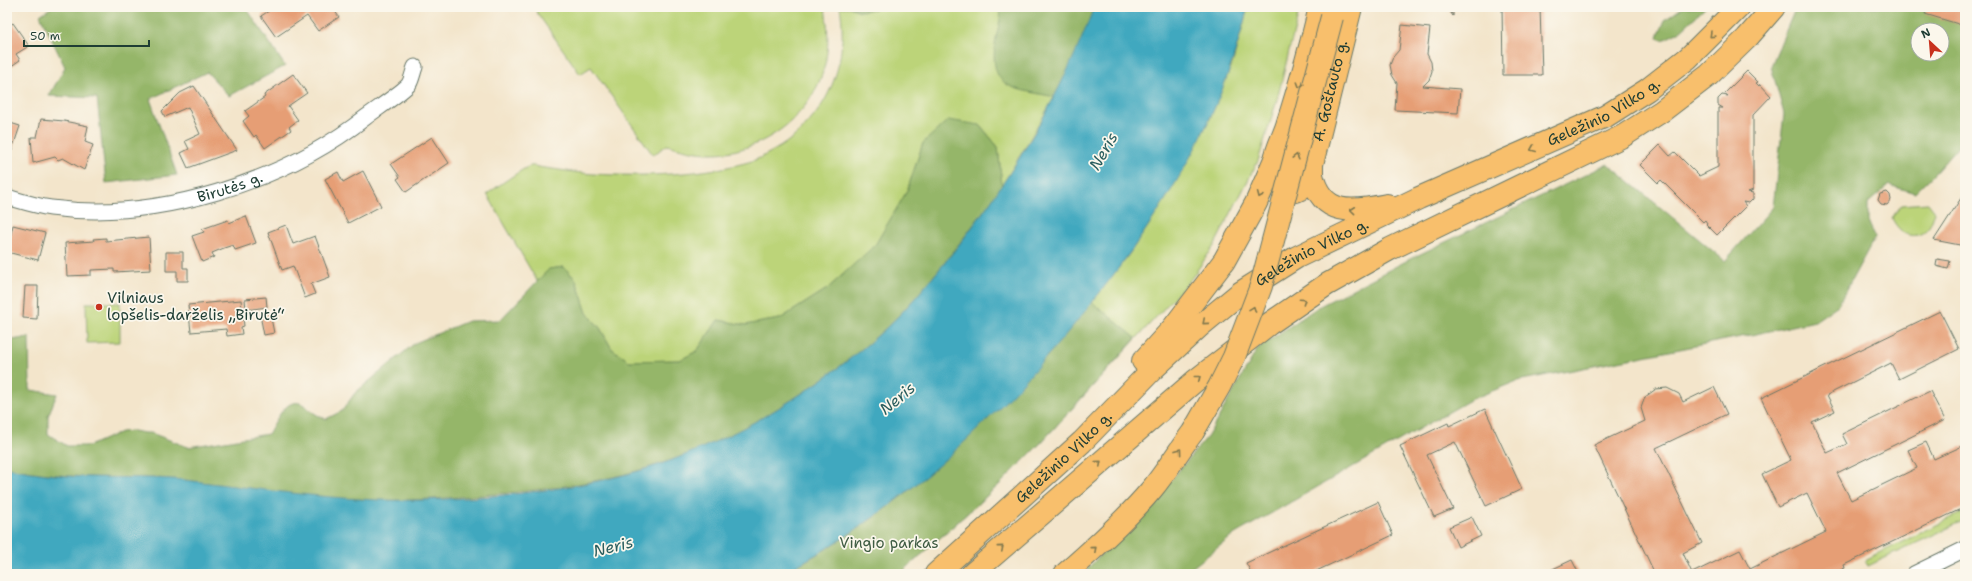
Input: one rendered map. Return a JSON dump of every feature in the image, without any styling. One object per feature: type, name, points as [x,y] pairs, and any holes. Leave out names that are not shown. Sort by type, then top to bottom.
[{"type":"main road","name":"A. Goštauto g.","points":[[1312,175],[1312,164],[1351,7]]},
{"type":"main road","name":"Geležinio Vilko g.","points":[[936,574],[1082,442],[1151,371],[1201,325],[1240,293],[1297,257],[1419,198],[1606,116],[1647,90],[1688,58],[1739,7]]},
{"type":"main road","name":"Geležinio Vilko g.","points":[[972,574],[1195,381],[1270,324],[1326,285],[1390,249],[1623,136],[1662,111],[1709,75],[1747,38],[1774,7]]},
{"type":"main road","name":"A. Goštauto g.","points":[[1082,442],[1135,370],[1173,328],[1224,261],[1256,203],[1275,159],[1311,47],[1329,10]]},
{"type":"main road","points":[[1065,574],[1101,543],[1153,488],[1193,432],[1219,387],[1234,357],[1261,286],[1329,10]]},
{"type":"main road","points":[[1275,159],[1276,176],[1284,190],[1293,191],[1302,188],[1312,175]]},
{"type":"main road","points":[[1312,175],[1315,185],[1326,202],[1337,207],[1358,211],[1419,198]]},
{"type":"street","name":"Birutės g.","points":[[7,197],[51,208],[98,211],[184,202],[233,186],[296,160],[324,146],[346,133],[409,84],[415,66]]},
{"type":"street","points":[[1914,574],[1965,549]]},
{"type":"green space","points":[[52,7],[249,7],[247,9],[285,66],[229,96],[207,72],[150,99],[177,175],[106,183],[97,98],[49,96],[65,67],[40,15]]},
{"type":"green space","points":[[533,7],[825,7],[828,46],[823,73],[814,92],[802,109],[788,124],[771,136],[752,145],[732,151],[712,153],[700,152],[667,145],[653,155],[591,67],[580,74]]},
{"type":"green space","points":[[840,7],[850,7],[860,11],[889,7],[1000,7],[1021,89],[1055,97],[1002,186],[998,147],[980,125],[923,143],[907,191],[875,246],[827,289],[780,319],[745,325],[718,320],[697,351],[680,360],[629,361],[612,349],[600,328],[587,313],[576,280],[564,267],[549,269],[537,281],[487,194],[515,174],[530,166],[593,174],[653,175],[694,172],[734,166],[762,157],[790,140],[806,125],[819,109],[830,91],[837,71],[841,50],[842,29]]},
{"type":"green space","points":[[850,7],[889,7],[860,11]]},
{"type":"green space","points":[[1000,7],[1094,7],[1082,41],[1055,97],[1016,88],[1006,84],[1000,78],[996,68],[994,55],[1000,18]]},
{"type":"green space","points":[[1248,7],[1300,7],[1277,100],[1258,161],[1214,246],[1191,279],[1037,447],[1002,482],[900,574],[781,574],[1112,276],[1130,253],[1152,220],[1210,119],[1233,62]]},
{"type":"green space","points":[[1683,7],[1706,7],[1679,32],[1663,40],[1658,37],[1665,20]]},
{"type":"green space","points":[[1796,7],[1965,7],[1965,139],[1915,193],[1889,185],[1868,203],[1868,221],[1875,237],[1838,305],[1815,321],[1517,381],[1470,400],[1235,534],[1184,574],[1086,574],[1087,569],[1155,499],[1208,436],[1258,348],[1318,307],[1410,259],[1608,164],[1725,261],[1773,207],[1784,114],[1771,66]]},
{"type":"green space","points":[[948,120],[980,125],[998,147],[1002,186],[933,278],[902,312],[864,348],[812,387],[755,422],[697,451],[646,468],[601,480],[578,484],[531,491],[404,500],[329,498],[184,480],[69,476],[7,468],[7,341],[29,337],[30,390],[57,394],[48,416],[48,434],[67,446],[89,446],[121,432],[133,431],[151,433],[188,447],[268,434],[286,407],[296,403],[304,405],[311,411],[326,419],[342,411],[355,393],[415,343],[468,321],[500,320],[549,269],[564,267],[576,280],[587,313],[600,328],[612,349],[629,361],[680,360],[697,351],[718,320],[745,325],[780,319],[827,289],[875,245],[907,191],[923,143]]},
{"type":"green space","points":[[1928,203],[1935,212],[1930,226],[1927,229],[1917,235],[1912,235],[1907,234],[1898,228],[1892,218],[1901,205]]},
{"type":"green space","name":"Vingio parkas","points":[[1092,302],[1136,338],[1037,447],[1002,482],[900,574],[781,574],[827,548],[870,520],[911,488],[950,454],[988,419],[1024,381]]},
{"type":"green space","points":[[86,303],[120,303],[120,342],[87,343]]},
{"type":"green space","points":[[1965,511],[1965,520],[1868,566],[1865,560]]},
{"type":"water","name":"Neris","points":[[1094,7],[1248,7],[1222,91],[1196,146],[1165,200],[1112,277],[1073,326],[1009,398],[939,465],[902,496],[823,550],[781,574],[7,574],[7,468],[70,476],[184,480],[335,497],[396,500],[456,499],[551,489],[613,478],[672,460],[757,421],[810,388],[861,350],[884,330],[922,290],[958,246],[998,190],[1035,132],[1067,71]]},
{"type":"building","points":[[275,7],[332,7],[339,17],[318,31],[307,16],[276,37],[261,16]]},
{"type":"building","points":[[1447,7],[1453,7],[1453,16]]},
{"type":"building","points":[[1502,7],[1540,7],[1542,75],[1503,75]]},
{"type":"building","points":[[1927,7],[1953,7],[1965,11],[1965,26],[1925,14]]},
{"type":"building","points":[[13,23],[29,46],[16,54],[20,60],[7,69],[7,27]]},
{"type":"building","points":[[1402,25],[1430,28],[1427,54],[1431,62],[1432,71],[1429,80],[1423,86],[1460,89],[1458,113],[1395,110],[1397,83],[1392,75],[1390,65],[1393,57],[1399,50]]},
{"type":"building","points":[[1747,71],[1758,82],[1756,83],[1759,86],[1760,84],[1771,96],[1753,115],[1753,190],[1748,192],[1753,193],[1753,199],[1749,203],[1743,202],[1746,206],[1717,235],[1706,224],[1707,223],[1705,220],[1703,222],[1661,180],[1658,183],[1640,165],[1660,145],[1670,156],[1675,152],[1699,176],[1718,167],[1718,108],[1723,108],[1718,105],[1718,99],[1722,95],[1728,96],[1725,93]]},
{"type":"building","points":[[293,74],[307,93],[288,106],[298,120],[289,127],[291,130],[265,148],[256,135],[254,137],[243,121],[249,116],[245,111]]},
{"type":"building","points":[[194,86],[237,150],[188,168],[181,153],[189,149],[185,141],[200,134],[188,107],[165,117],[162,111],[180,93]]},
{"type":"building","points":[[41,119],[64,121],[88,126],[85,142],[93,145],[84,170],[63,158],[58,160],[55,157],[33,163],[31,137],[37,137]]},
{"type":"building","points":[[7,122],[20,126],[9,159],[7,158]]},
{"type":"building","points":[[432,137],[449,163],[406,192],[397,179],[400,177],[391,164]]},
{"type":"building","points":[[363,171],[381,206],[348,223],[325,179],[338,172],[343,182]]},
{"type":"building","points":[[1887,192],[1890,195],[1891,200],[1887,205],[1881,204],[1878,200],[1880,194]]},
{"type":"building","points":[[1965,192],[1965,246],[1934,240]]},
{"type":"building","points":[[246,216],[256,243],[235,250],[233,245],[224,248],[212,253],[214,257],[202,262],[192,236],[204,232],[202,229],[228,220],[229,223]]},
{"type":"building","points":[[13,225],[45,233],[38,260],[7,252]]},
{"type":"building","points":[[286,225],[293,244],[315,236],[330,277],[311,284],[315,294],[305,298],[293,266],[282,270],[268,232]]},
{"type":"building","points":[[149,237],[151,270],[114,272],[114,269],[91,270],[91,275],[67,276],[65,243],[94,241],[93,239],[106,238],[106,241]]},
{"type":"building","points":[[166,252],[183,252],[183,268],[188,268],[188,281],[177,281],[177,271],[166,271]]},
{"type":"building","points":[[1937,259],[1950,261],[1948,269],[1936,266]]},
{"type":"building","points":[[25,286],[38,286],[37,319],[23,318]]},
{"type":"building","points":[[266,297],[267,307],[246,310],[245,299]]},
{"type":"building","points":[[241,300],[244,326],[241,327],[242,334],[227,336],[226,329],[191,332],[188,305]]},
{"type":"building","points":[[1940,311],[1959,349],[1899,379],[1891,363],[1827,395],[1835,411],[1812,422],[1827,453],[1847,444],[1842,434],[1930,391],[1945,420],[1837,473],[1851,500],[1917,468],[1908,450],[1926,442],[1934,459],[1965,445],[1965,507],[1844,565],[1845,568],[1832,574],[1655,574],[1594,445],[1645,421],[1641,408],[1645,397],[1656,389],[1667,388],[1679,394],[1683,402],[1714,387],[1727,414],[1656,448],[1702,543],[1683,553],[1692,573],[1740,550],[1750,569],[1826,532],[1807,493],[1778,507],[1762,474],[1791,460],[1761,398]]},
{"type":"building","points":[[270,313],[274,333],[264,335],[260,315]]},
{"type":"building","points":[[1485,409],[1522,489],[1486,506],[1455,442],[1427,455],[1453,509],[1434,517],[1400,446],[1448,423],[1449,426]]},
{"type":"building","points":[[1378,502],[1393,535],[1310,574],[1252,574],[1246,563]]},
{"type":"building","points":[[1472,517],[1481,536],[1458,547],[1449,527]]},
{"type":"building","points":[[1572,560],[1579,574],[1542,574]]},
{"type":"place","name":"Vilniaus lopšelis-darželis „Birutė“","points":[[99,307]]}]
